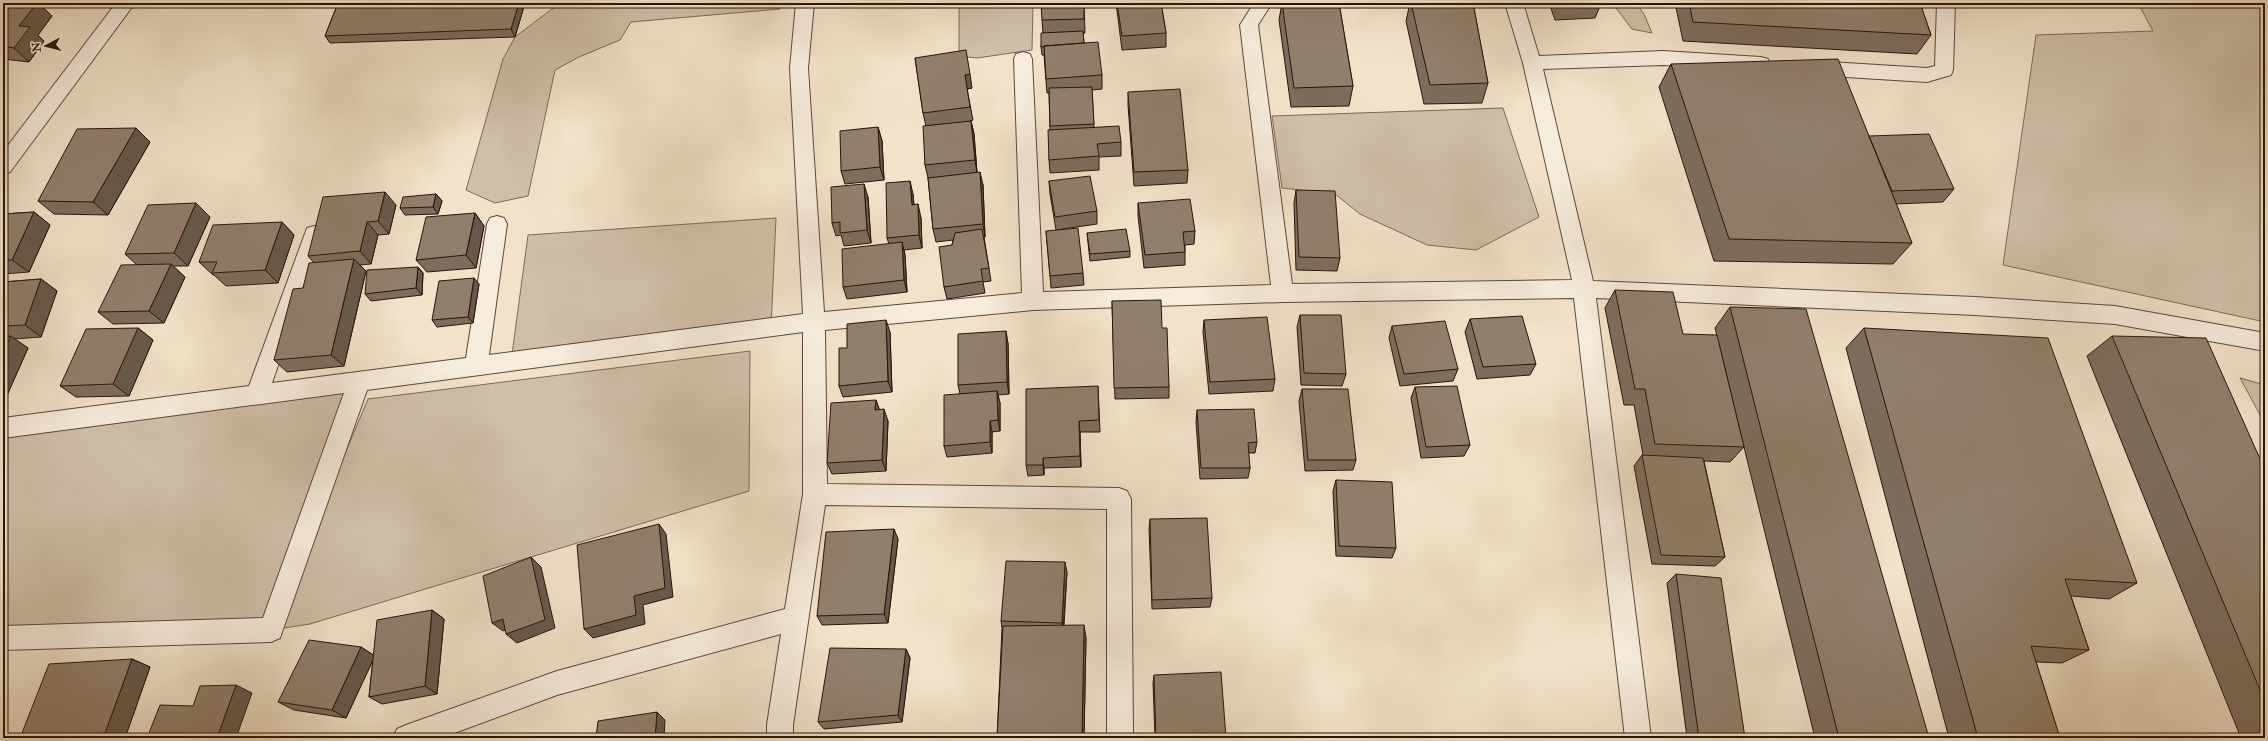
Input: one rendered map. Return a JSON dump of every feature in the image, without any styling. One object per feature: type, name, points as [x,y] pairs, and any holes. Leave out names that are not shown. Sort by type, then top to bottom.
[{"type":"street","points":[[3,167],[126,3]]},
{"type":"street","points":[[780,738],[780,725],[815,494],[814,322],[799,68],[805,3]]},
{"type":"street","points":[[1263,3],[1250,25],[1283,293]]},
{"type":"street","points":[[1514,3],[1532,63],[1584,289],[1638,738]]},
{"type":"street","points":[[1532,63],[1663,58],[1927,75],[1944,70],[1946,3]]},
{"type":"street","points":[[1023,59],[1033,301]]},
{"type":"street","points":[[476,366],[497,224]]},
{"type":"street","points":[[257,395],[314,234]]},
{"type":"street","points":[[3,428],[814,322],[1033,301],[1283,293],[1584,289],[1967,306],[2108,315],[2265,342]]},
{"type":"street","points":[[3,638],[271,630],[359,382]]},
{"type":"street","points":[[815,494],[1120,498],[1120,733]]},
{"type":"street","points":[[406,738],[557,683],[796,618]]},
{"type":"shaded area","points":[[560,3],[780,3],[780,9],[631,22],[620,40],[579,57],[555,70],[528,196],[495,203],[466,190],[503,59],[515,37]]},
{"type":"shaded area","points":[[959,3],[1033,3],[1032,50],[977,58],[959,56]]},
{"type":"shaded area","points":[[1612,3],[1636,3],[1644,14],[1652,33],[1632,29]]},
{"type":"shaded area","points":[[2138,3],[2265,3],[2265,322],[2003,265],[2036,35],[2153,31]]},
{"type":"shaded area","points":[[1503,108],[1539,217],[1476,250],[1427,245],[1360,214],[1335,194],[1282,188],[1272,116]]},
{"type":"shaded area","points":[[776,218],[771,328],[511,362],[528,235]]},
{"type":"shaded area","points":[[750,351],[749,491],[310,624],[271,630],[3,631],[3,429],[359,382],[275,620],[368,399]]},
{"type":"shaded area","points":[[2240,378],[2265,385],[2265,424]]},
{"type":"building","points":[[9,3],[37,3],[19,26],[30,27],[14,48],[3,46],[3,10]]},
{"type":"building","points":[[338,3],[519,3],[511,29],[325,36]]},
{"type":"building","points":[[1041,3],[1084,3],[1084,19],[1042,20]]},
{"type":"building","points":[[1117,3],[1161,3],[1166,33],[1122,36]]},
{"type":"building","points":[[1282,3],[1339,3],[1353,86],[1294,88]]},
{"type":"building","points":[[1411,3],[1473,3],[1488,83],[1430,85]]},
{"type":"building","points":[[1559,3],[1601,3],[1601,4],[1560,6]]},
{"type":"building","points":[[1689,3],[1920,3],[1931,35],[1693,22]]},
{"type":"building","points":[[1083,31],[1084,43],[1041,47],[1041,33]]},
{"type":"building","points":[[1098,42],[1102,75],[1046,79],[1044,46]]},
{"type":"building","points":[[966,50],[970,74],[965,75],[970,107],[923,113],[915,58]]},
{"type":"building","points":[[1838,59],[1912,243],[1729,239],[1671,64]]},
{"type":"building","points":[[1092,87],[1094,124],[1050,126],[1049,88]]},
{"type":"building","points":[[1180,89],[1188,170],[1134,172],[1128,92]]},
{"type":"building","points":[[971,121],[975,160],[925,165],[923,126]]},
{"type":"building","points":[[1119,126],[1121,142],[1097,144],[1099,156],[1049,160],[1048,130]]},
{"type":"building","points":[[878,127],[880,167],[841,171],[840,131]]},
{"type":"building","points":[[136,128],[93,202],[38,201],[77,129]]},
{"type":"building","points":[[1929,134],[1954,189],[1892,191],[1869,136]]},
{"type":"building","points":[[980,172],[983,224],[933,229],[928,178]]},
{"type":"building","points":[[1090,176],[1097,211],[1055,217],[1049,181]]},
{"type":"building","points":[[910,181],[912,205],[918,204],[919,235],[887,238],[886,183]]},
{"type":"building","points":[[864,184],[867,230],[840,233],[840,222],[832,223],[831,187]]},
{"type":"building","points":[[1296,190],[1335,191],[1340,258],[1299,257]]},
{"type":"building","points":[[385,192],[378,221],[367,222],[360,251],[308,256],[323,197]]},
{"type":"building","points":[[436,194],[433,207],[400,208],[403,197]]},
{"type":"building","points":[[1190,199],[1195,231],[1183,232],[1185,252],[1145,255],[1138,203]]},
{"type":"building","points":[[196,203],[174,253],[125,254],[148,205]]},
{"type":"building","points":[[34,212],[12,260],[3,260],[3,214]]},
{"type":"building","points":[[475,213],[466,255],[416,260],[426,217]]},
{"type":"building","points":[[282,222],[265,270],[212,273],[217,262],[199,262],[213,225]]},
{"type":"building","points":[[1078,228],[1083,273],[1050,276],[1046,231]]},
{"type":"building","points":[[982,229],[989,268],[981,269],[983,281],[944,287],[939,247],[952,245],[955,233]]},
{"type":"building","points":[[1126,229],[1130,251],[1090,254],[1087,233]]},
{"type":"building","points":[[902,242],[904,280],[843,287],[842,249]]},
{"type":"building","points":[[354,259],[331,355],[274,360],[293,289],[303,288],[309,263]]},
{"type":"building","points":[[171,264],[149,311],[98,312],[121,265]]},
{"type":"building","points":[[418,267],[416,288],[365,294],[367,270]]},
{"type":"building","points":[[474,278],[468,317],[432,320],[439,281]]},
{"type":"building","points":[[41,279],[25,325],[3,326],[3,282]]},
{"type":"building","points":[[1615,290],[1673,292],[1683,334],[1717,335],[1744,447],[1655,444],[1645,389],[1635,389]]},
{"type":"building","points":[[1161,300],[1162,328],[1167,328],[1169,387],[1114,388],[1112,301]]},
{"type":"building","points":[[1730,307],[1806,309],[1929,738],[1839,738]]},
{"type":"building","points":[[1300,315],[1341,315],[1346,374],[1304,373]]},
{"type":"building","points":[[1522,316],[1536,364],[1483,367],[1470,319]]},
{"type":"building","points":[[1267,317],[1275,379],[1210,382],[1204,320]]},
{"type":"building","points":[[886,320],[888,381],[839,386],[839,348],[847,348],[847,324]]},
{"type":"building","points":[[1445,321],[1458,369],[1404,374],[1392,326]]},
{"type":"building","points":[[138,328],[113,384],[60,386],[86,329]]},
{"type":"building","points":[[1864,328],[2048,338],[2137,583],[2065,579],[2089,650],[2031,646],[2060,738],[1978,738]]},
{"type":"building","points":[[1006,331],[1007,382],[958,385],[958,334]]},
{"type":"building","points":[[11,336],[3,353],[3,337]]},
{"type":"building","points":[[2112,336],[2206,338],[2265,470],[2265,702]]},
{"type":"building","points":[[1098,386],[1099,420],[1079,421],[1080,456],[1043,458],[1043,465],[1026,465],[1026,389]]},
{"type":"building","points":[[1457,386],[1470,445],[1426,447],[1415,387]]},
{"type":"building","points":[[1302,389],[1348,389],[1356,460],[1308,460]]},
{"type":"building","points":[[997,391],[998,420],[990,421],[990,442],[944,446],[944,395]]},
{"type":"building","points":[[876,400],[875,410],[884,409],[882,460],[827,463],[831,403]]},
{"type":"building","points":[[1254,409],[1257,442],[1248,443],[1250,468],[1201,468],[1197,410]]},
{"type":"building","points":[[1642,455],[1703,458],[1725,557],[1661,555]]},
{"type":"building","points":[[1336,480],[1392,482],[1396,548],[1339,546]]},
{"type":"building","points":[[1207,518],[1212,598],[1152,600],[1150,519]]},
{"type":"building","points":[[659,524],[665,588],[634,596],[636,615],[584,629],[577,545]]},
{"type":"building","points":[[894,529],[884,614],[817,616],[826,532]]},
{"type":"building","points":[[531,557],[545,620],[506,634],[503,619],[492,623],[483,576]]},
{"type":"building","points":[[1006,561],[1065,562],[1062,623],[1001,621]]},
{"type":"building","points":[[1676,574],[1721,578],[1745,738],[1699,738]]},
{"type":"building","points":[[432,610],[425,686],[369,697],[377,620]]},
{"type":"building","points":[[1084,625],[1082,738],[997,738],[1003,626]]},
{"type":"building","points":[[309,640],[361,647],[332,710],[278,702]]},
{"type":"building","points":[[830,648],[906,649],[898,715],[818,722]]},
{"type":"building","points":[[132,659],[105,733],[20,738],[49,664]]},
{"type":"building","points":[[1221,672],[1226,738],[1156,738],[1154,675]]},
{"type":"building","points":[[236,685],[217,738],[147,738],[160,705],[193,706],[200,686]]},
{"type":"building","points":[[657,712],[655,738],[596,738],[598,721]]}]
